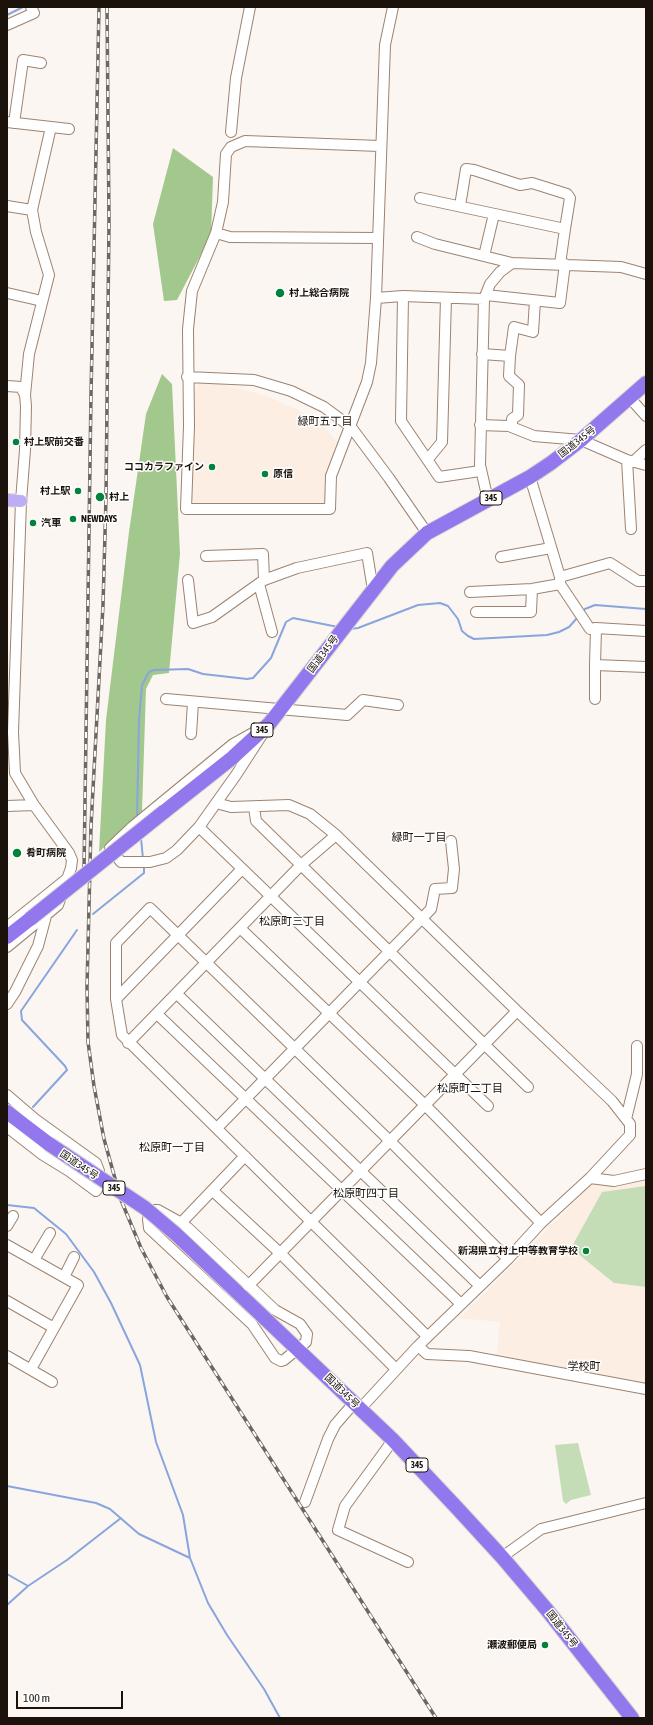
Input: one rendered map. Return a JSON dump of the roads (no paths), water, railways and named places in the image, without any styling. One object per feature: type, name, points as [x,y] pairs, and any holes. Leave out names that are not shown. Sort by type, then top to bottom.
[{"type":"highway","name":"国道345号","points":[[7,938],[232,758],[269,724],[372,590],[392,566],[427,533],[530,477],[582,440],[646,384]]},
{"type":"highway","name":"国道345号","points":[[7,1112],[49,1144],[144,1208],[179,1229],[393,1440],[502,1557],[632,1718]]},
{"type":"main road","points":[[7,500],[21,501]]},
{"type":"street","points":[[7,25],[34,14],[31,7]]},
{"type":"street","points":[[231,132],[236,78],[250,7]]},
{"type":"street","points":[[380,146],[245,141],[231,147],[226,154],[224,202],[216,233],[192,291],[188,329],[187,377],[189,426],[186,509],[330,509],[331,476],[367,382],[371,363],[376,298],[380,146],[385,45],[393,7]]},
{"type":"street","points":[[41,63],[23,60],[11,122],[69,129]]},
{"type":"street","points":[[7,947],[58,905],[71,868],[69,853],[34,805],[15,773],[10,732],[11,659],[21,501],[26,450],[25,395],[29,354],[49,275],[36,232],[32,210],[51,127]]},
{"type":"street","points":[[376,298],[403,296],[446,298],[485,297],[560,303],[565,229],[570,198],[567,194],[532,183],[520,185],[474,170],[466,169],[460,206]]},
{"type":"street","points":[[420,198],[565,229]]},
{"type":"street","points":[[7,206],[32,210]]},
{"type":"street","points":[[484,256],[494,214]]},
{"type":"street","points":[[216,233],[230,237],[377,238]]},
{"type":"street","points":[[417,237],[435,244],[512,263],[621,267],[646,274]]},
{"type":"street","points":[[488,500],[480,471],[482,354],[485,297],[490,284],[500,272],[512,263]]},
{"type":"street","points":[[7,292],[42,302]]},
{"type":"street","points":[[403,296],[401,421],[439,477],[480,471]]},
{"type":"street","points":[[428,459],[442,442],[446,298]]},
{"type":"street","points":[[512,427],[512,419],[518,415],[518,385],[509,376],[514,327],[533,332],[535,301]]},
{"type":"street","points":[[482,354],[510,356]]},
{"type":"street","points":[[187,377],[234,378],[273,384],[303,396],[324,407],[350,427],[390,478],[427,533]]},
{"type":"street","points":[[7,386],[21,388],[25,395]]},
{"type":"street","points":[[630,398],[646,416]]},
{"type":"street","points":[[480,425],[512,427],[534,436],[582,440],[630,461],[646,465]]},
{"type":"street","points":[[630,461],[646,450],[642,446],[646,442]]},
{"type":"street","points":[[630,461],[631,529]]},
{"type":"street","points":[[530,477],[560,580],[590,629],[596,628],[646,631]]},
{"type":"street","points":[[501,557],[551,548]]},
{"type":"street","points":[[206,556],[263,554],[261,582],[272,632]]},
{"type":"street","points":[[188,580],[193,623],[212,617],[261,582],[297,568],[367,554],[372,590]]},
{"type":"street","points":[[470,592],[532,590],[610,563],[638,581],[646,581]]},
{"type":"street","points":[[476,612],[531,612],[532,590]]},
{"type":"street","points":[[596,628],[596,699]]},
{"type":"street","points":[[595,665],[646,667]]},
{"type":"street","points":[[166,699],[280,711],[347,715],[363,700],[398,705]]},
{"type":"street","points":[[191,734],[193,702]]},
{"type":"street","points":[[269,724],[236,775],[199,827],[177,850],[166,858],[150,862],[121,862],[110,848],[132,827],[233,744],[269,724]]},
{"type":"street","points":[[216,802],[231,807],[288,805],[310,814],[336,835],[612,1101],[630,1124],[630,1135],[590,1178],[541,1223],[508,1259],[427,1336],[396,1369],[335,1425],[328,1439],[305,1502]]},
{"type":"street","points":[[7,806],[34,805]]},
{"type":"street","points":[[254,806],[256,821],[483,1045],[528,1087]]},
{"type":"street","points":[[199,827],[488,1106]]},
{"type":"street","points":[[128,1043],[301,865],[336,835]]},
{"type":"street","points":[[217,1128],[431,909],[435,889],[452,888],[454,869],[451,841]]},
{"type":"street","points":[[116,999],[242,869]]},
{"type":"street","points":[[7,927],[68,878]]},
{"type":"street","points":[[427,1336],[217,1128],[128,1043],[122,1035],[116,999],[116,943],[150,908],[390,1141],[508,1259]]},
{"type":"street","points":[[7,1004],[15,992],[38,946],[46,916]]},
{"type":"street","points":[[240,928],[328,1014],[425,1105],[541,1223]]},
{"type":"street","points":[[177,994],[480,1286]]},
{"type":"street","points":[[248,1286],[517,1011]]},
{"type":"street","points":[[157,1014],[461,1304]]},
{"type":"street","points":[[626,1119],[637,1074],[637,1046]]},
{"type":"street","points":[[7,1095],[40,1123],[96,1163],[99,1171],[99,1186],[96,1191],[69,1171],[43,1155],[7,1127]]},
{"type":"street","points":[[179,1229],[245,1156]]},
{"type":"street","points":[[590,1178],[614,1181],[646,1174]]},
{"type":"street","points":[[213,1191],[280,1253],[396,1369]]},
{"type":"street","points":[[155,1210],[158,1210],[248,1286],[275,1310],[304,1327],[307,1338],[299,1349],[284,1360],[281,1361],[275,1358],[252,1324],[148,1228],[147,1222],[155,1210]]},
{"type":"street","points":[[7,1226],[13,1216]]},
{"type":"street","points":[[34,1260],[50,1234]]},
{"type":"street","points":[[7,1245],[78,1285],[31,1369]]},
{"type":"street","points":[[64,1277],[74,1258]]},
{"type":"street","points":[[7,1302],[54,1328]]},
{"type":"street","points":[[418,1346],[427,1354],[469,1356],[646,1389]]},
{"type":"street","points":[[7,1356],[52,1382]]},
{"type":"street","points":[[393,1440],[345,1506],[338,1530],[408,1562]]},
{"type":"street","points":[[502,1557],[541,1529],[646,1503]]},
{"type":"waterway","points":[[7,15],[23,7]]},
{"type":"waterway","points":[[350,629],[358,628],[418,605],[440,603],[448,606],[458,619],[462,631],[474,639],[547,635],[559,632],[569,627],[578,617]]},
{"type":"waterway","points":[[582,612],[585,609],[595,605],[646,609]]},
{"type":"waterway","points":[[137,818],[139,720],[142,685],[149,672],[154,670],[188,669],[203,674],[247,679],[253,678],[271,658],[286,622],[293,618],[338,627]]},
{"type":"waterway","points":[[141,838],[143,859]]},
{"type":"waterway","points":[[93,914],[144,873],[144,866]]},
{"type":"waterway","points":[[33,1107],[67,1070],[22,1020],[21,1011],[77,930]]},
{"type":"waterway","points":[[7,1205],[34,1208],[66,1234],[94,1272],[111,1303],[140,1365],[156,1442],[183,1515],[190,1558],[208,1603],[227,1635],[264,1689],[280,1718]]},
{"type":"waterway","points":[[7,1486],[96,1503],[110,1509],[139,1534],[190,1558]]},
{"type":"waterway","points":[[7,1605],[28,1586],[67,1560],[121,1518]]},
{"type":"waterway","points":[[7,1574],[28,1586]]},
{"type":"railway","points":[[84,870],[91,395],[99,7]]},
{"type":"railway","points":[[107,7],[109,222],[106,498],[103,605],[91,826],[87,987],[88,1042],[94,1086],[104,1139],[121,1200],[141,1248],[167,1297],[436,1718]]},
{"type":"place","name":"村上総合病院","points":[[280,293]]},
{"type":"place","name":"村上駅前交番","points":[[16,442]]},
{"type":"place","name":"ココカラファイン","points":[[212,467]]},
{"type":"place","name":"原信","points":[[265,474]]},
{"type":"place","name":"村上駅","points":[[78,491]]},
{"type":"place","name":"村上","points":[[100,497]]},
{"type":"place","name":"NEWDAYS","points":[[73,519]]},
{"type":"place","name":"汽車","points":[[33,523]]},
{"type":"place","name":"肴町病院","points":[[17,853]]},
{"type":"place","name":"新潟県立村上中等教育学校","points":[[586,1251]]},
{"type":"place","name":"瀬波郵便局","points":[[545,1645]]},
{"type":"district","name":"緑町五丁目","points":[[325,422]]},
{"type":"district","name":"緑町一丁目","points":[[419,838]]},
{"type":"district","name":"松原町三丁目","points":[[292,922]]},
{"type":"district","name":"松原町二丁目","points":[[470,1089]]},
{"type":"district","name":"松原町一丁目","points":[[172,1148]]},
{"type":"district","name":"松原町四丁目","points":[[366,1194]]},
{"type":"district","name":"学校町","points":[[584,1367]]}]
